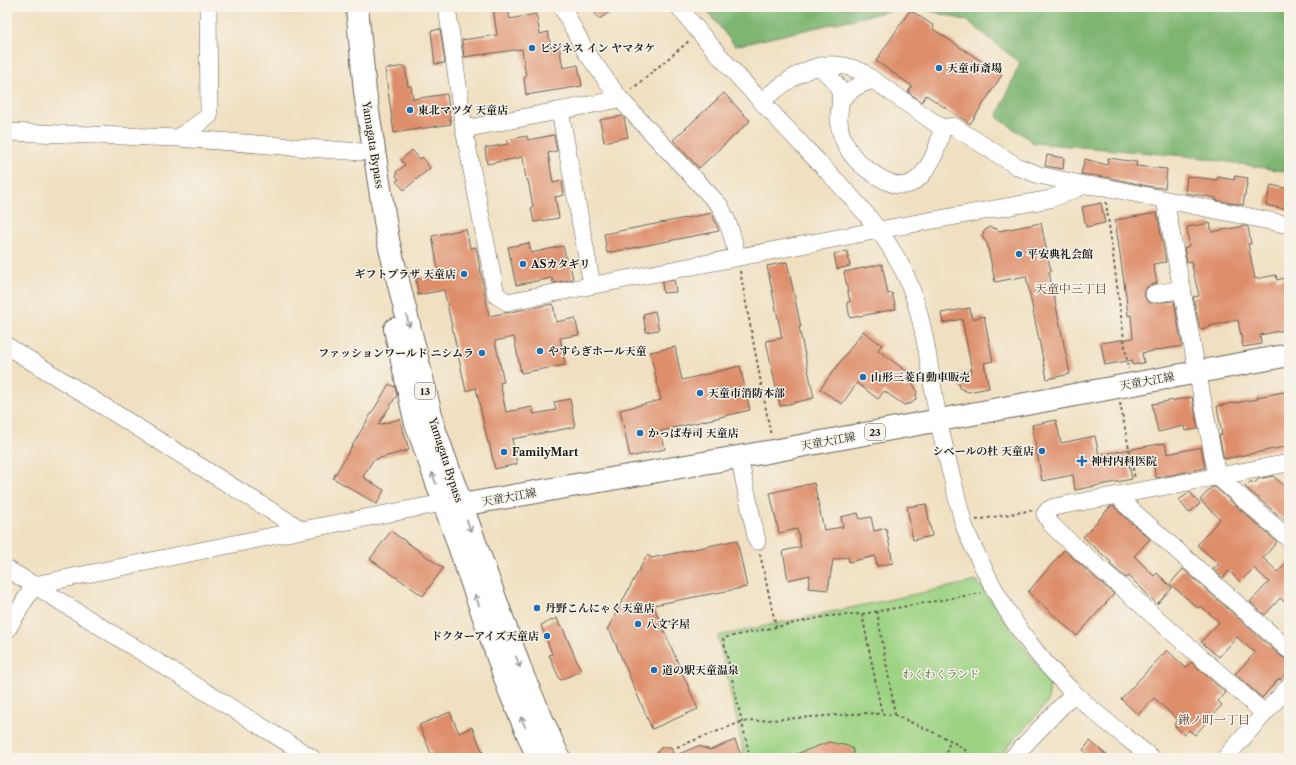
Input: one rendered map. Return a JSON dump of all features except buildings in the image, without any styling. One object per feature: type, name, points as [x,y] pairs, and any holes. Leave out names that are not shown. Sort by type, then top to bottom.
[{"type":"main road","name":"Yamagata Bypass","points":[[344,7],[361,152],[377,244],[415,420],[559,758]]},
{"type":"main road","name":"Yamagata Bypass","points":[[357,7],[365,92],[388,240],[452,504],[510,692],[538,758]]},
{"type":"main road","name":"天童大江線","points":[[452,504],[774,451],[1289,355]]},
{"type":"street","points":[[178,138],[209,116],[208,7]]},
{"type":"street","points":[[447,7],[464,130],[496,295],[507,302],[879,230],[1050,199],[1085,185]]},
{"type":"street","points":[[562,7],[586,52],[620,99],[720,206],[728,220],[733,234],[738,258]]},
{"type":"street","points":[[679,7],[722,60],[850,194],[879,230],[906,276],[917,304],[938,420],[963,522],[968,536],[994,590],[1019,630],[1043,660],[1074,693],[1152,758]]},
{"type":"street","points":[[761,101],[793,77],[811,68],[839,64],[852,67],[862,72],[942,128],[953,126],[1018,167],[1039,175],[1289,225]]},
{"type":"street","points":[[820,67],[833,80],[838,88],[841,100],[839,121],[843,139],[850,152],[871,173],[895,185],[905,185],[916,180],[933,157],[938,147],[942,128]]},
{"type":"street","points":[[841,100],[861,83],[873,80]]},
{"type":"street","points":[[464,130],[620,99]]},
{"type":"street","points":[[560,112],[592,285]]},
{"type":"street","points":[[7,132],[178,138],[361,152]]},
{"type":"street","points":[[1165,200],[1217,476],[1289,539]]},
{"type":"street","points":[[1154,294],[1182,289]]},
{"type":"street","points":[[7,346],[302,530]]},
{"type":"street","points":[[739,457],[757,541]]},
{"type":"street","points":[[1264,714],[1061,534],[1046,518],[1045,514],[1048,510],[1054,507],[1289,463]]},
{"type":"street","points":[[1118,495],[1126,504],[1289,650]]},
{"type":"street","points":[[7,630],[34,585],[302,530],[452,504]]},
{"type":"street","points":[[7,569],[312,758]]},
{"type":"street","points":[[1225,758],[1289,686]]},
{"type":"street","points":[[1012,758],[1074,693]]},
{"type":"path","points":[[620,99],[699,32]]},
{"type":"path","points":[[1104,187],[1123,386],[1137,492]]},
{"type":"path","points":[[738,258],[774,451]]},
{"type":"path","points":[[963,522],[1029,510],[1048,510]]},
{"type":"path","points":[[757,541],[776,627]]},
{"type":"path","points":[[750,758],[723,638],[828,616],[862,614],[994,590]]},
{"type":"path","points":[[877,611],[895,715]]},
{"type":"path","points":[[862,614],[882,714]]},
{"type":"path","points":[[677,747],[741,722],[867,713],[895,715],[950,740],[964,749],[973,758]]},
{"type":"path","points":[[945,758],[950,740]]},
{"type":"green space","points":[[704,7],[906,7],[735,46]]},
{"type":"green space","points":[[916,7],[1289,7],[1289,172],[1197,157],[1034,143],[997,117],[1020,63],[968,21]]},
{"type":"green space","name":"わくわくランド","points":[[977,581],[1050,684],[1048,702],[997,758],[745,758],[718,636]]},
{"type":"place","name":"ビジネス イン ヤマタケ","points":[[532,48]]},
{"type":"place","name":"天童市斎場","points":[[939,68]]},
{"type":"place","name":"東北マツダ 天童店","points":[[410,110]]},
{"type":"place","name":"平安典礼会館","points":[[1019,254]]},
{"type":"place","name":"ASカタギリ","points":[[523,264]]},
{"type":"place","name":"ギフトプラザ 天童店","points":[[464,274]]},
{"type":"place","name":"やすらぎホール天童","points":[[540,351]]},
{"type":"place","name":"ファッションワールド ニシムラ","points":[[482,353]]},
{"type":"place","name":"山形三菱自動車販売","points":[[863,377]]},
{"type":"place","name":"天童市消防本部","points":[[700,393]]},
{"type":"place","name":"かっぱ寿司 天童店","points":[[640,433]]},
{"type":"place","name":"シベールの杜 天童店","points":[[1042,451]]},
{"type":"place","name":"FamilyMart","points":[[504,452]]},
{"type":"place","name":"神村内科医院","points":[[1082,461]]},
{"type":"place","name":"丹野こんにゃく天童店","points":[[537,608]]},
{"type":"place","name":"八文字屋","points":[[638,624]]},
{"type":"place","name":"ドクターアイズ天童店","points":[[547,636]]},
{"type":"place","name":"道の駅天童温泉","points":[[654,670]]},
{"type":"district","name":"天童中三丁目","points":[[1071,288]]},
{"type":"district","name":"鍬ノ町一丁目","points":[[1214,719]]}]
